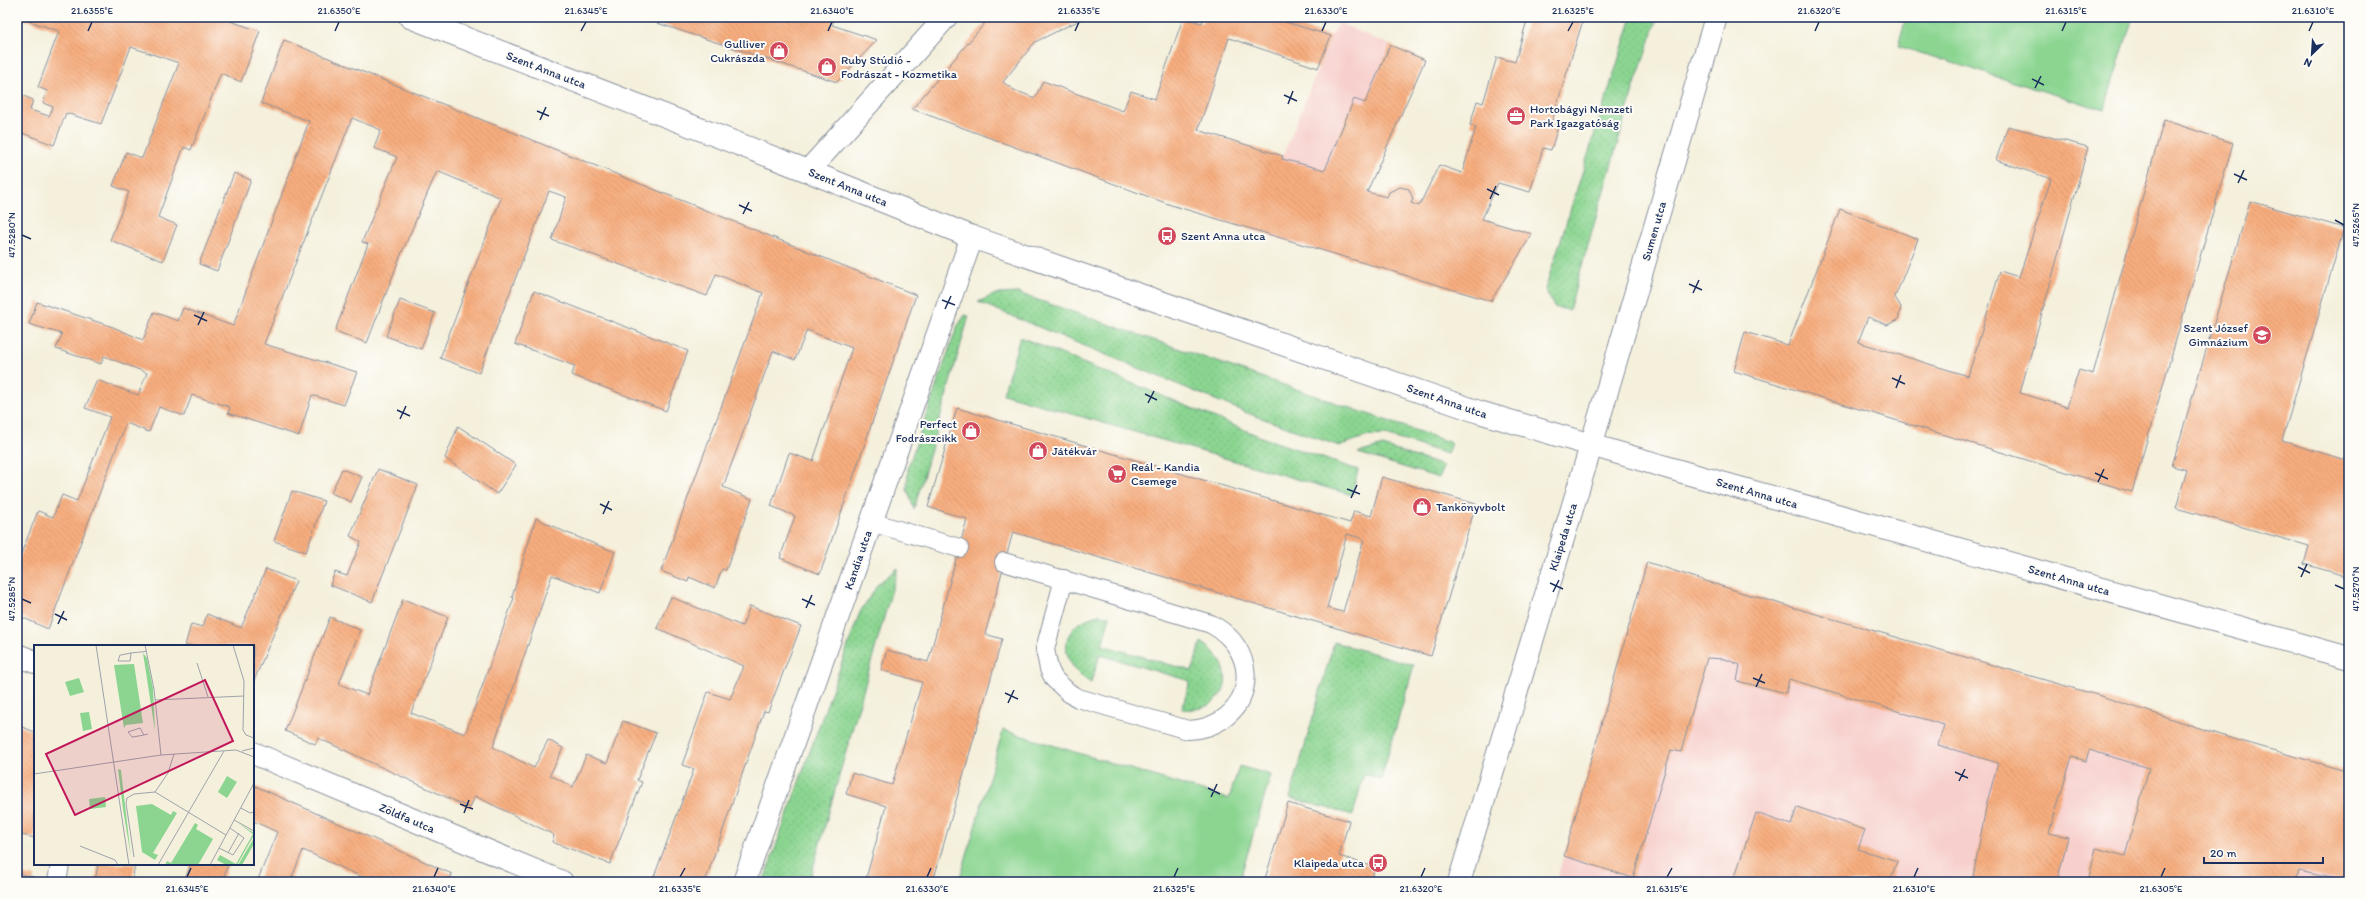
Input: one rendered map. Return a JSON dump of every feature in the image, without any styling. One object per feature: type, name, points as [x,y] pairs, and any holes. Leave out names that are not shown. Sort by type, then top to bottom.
[{"type":"street","name":"Szent Anna utca","points":[[410,17],[808,171],[972,237],[1478,412],[1591,446],[2349,658]]},
{"type":"street","points":[[808,171],[946,17]]},
{"type":"street","name":"Sumen utca","points":[[1591,446],[1716,17]]},
{"type":"street","name":"Kandia utca","points":[[744,882],[972,237]]},
{"type":"street","name":"Klaipeda utca","points":[[1459,882],[1591,446]]},
{"type":"street","points":[[17,655],[34,662]]},
{"type":"street","name":"Zöldfa utca","points":[[254,753],[562,882]]},
{"type":"lane","points":[[871,522],[959,548]]},
{"type":"lane","points":[[1004,562],[1064,579],[1211,624],[1229,635],[1241,652],[1245,675],[1243,689],[1234,709],[1218,723],[1198,729],[1188,730],[1096,704],[1069,693],[1054,679],[1049,669],[1045,649],[1064,579]]},
{"type":"lane","points":[[57,882],[60,865]]},
{"type":"shaded area","points":[[1339,23],[1425,60],[1339,256],[1253,231],[1331,36]]},
{"type":"shaded area","points":[[1647,562],[1743,593],[2104,697],[2349,882],[1556,882],[1601,729]]},
{"type":"green space","points":[[1632,17],[1658,17],[1635,84],[1569,310],[1554,307],[1545,289]]},
{"type":"green space","points":[[1906,17],[2133,17],[2104,110],[1898,46]]},
{"type":"green space","points":[[1018,293],[1451,443],[1447,454],[1385,435],[1367,436],[1339,446],[1247,413],[978,302],[996,294]]},
{"type":"green space","points":[[965,315],[969,316],[914,509],[907,489],[908,467],[957,327]]},
{"type":"green space","points":[[1020,337],[1264,438],[1358,470],[1352,495],[1003,394]]},
{"type":"green space","points":[[1383,446],[1443,466],[1439,478],[1358,453]]},
{"type":"green space","points":[[898,568],[809,882],[763,882],[860,612],[878,584]]},
{"type":"green space","points":[[1099,615],[1110,616],[1102,645],[1192,671],[1201,642],[1214,652],[1222,664],[1225,676],[1224,687],[1219,697],[1211,704],[1198,709],[1182,709],[1190,681],[1100,655],[1091,683],[1072,665],[1066,644],[1069,635],[1075,626],[1085,620]]},
{"type":"green space","points":[[1334,642],[1414,665],[1381,779],[1364,774],[1353,815],[1290,798]]},
{"type":"green space","points":[[1003,730],[1229,799],[1239,766],[1271,775],[1239,882],[959,882]]},
{"type":"building","points":[[17,17],[218,17],[260,31],[241,82],[221,73],[191,150],[184,147],[158,217],[177,225],[163,261],[110,240],[129,192],[113,186],[126,152],[142,158],[179,63],[131,47],[101,124],[66,113],[54,145],[17,131],[17,93],[33,100],[30,110],[49,116],[53,107],[43,103],[47,91],[38,87],[59,31]]},
{"type":"building","points":[[639,17],[835,17],[832,25],[877,40],[837,82]]},
{"type":"building","points":[[990,17],[1086,17],[1035,42],[1003,82],[1014,90],[1035,98],[1043,81],[1123,111],[1131,91],[1155,99],[1183,18],[1202,23],[1204,17],[1270,17],[1331,36],[1318,68],[1229,38],[1198,130],[1283,156],[1282,159],[1325,170],[1354,99],[1365,103],[1390,45],[1425,60],[1367,192],[1387,197],[1389,192],[1400,187],[1409,189],[1413,199],[1411,203],[1419,206],[1439,165],[1462,173],[1476,127],[1470,125],[1477,101],[1483,103],[1497,57],[1515,62],[1528,17],[1584,17],[1551,124],[1558,127],[1551,150],[1543,148],[1530,192],[1498,183],[1482,219],[1532,234],[1491,301],[1171,205],[912,109]]},
{"type":"building","points":[[284,40],[916,295],[820,574],[780,558],[795,516],[771,506],[789,453],[813,461],[852,348],[807,330],[795,360],[773,351],[723,487],[752,499],[726,570],[722,569],[715,588],[689,577],[688,582],[661,571],[763,293],[716,274],[707,296],[552,240],[566,197],[549,191],[479,373],[440,358],[501,198],[437,171],[400,257],[367,343],[335,331],[368,244],[362,242],[397,157],[374,148],[381,130],[352,118],[264,344],[357,372],[344,405],[312,395],[299,436],[228,413],[230,407],[192,395],[184,416],[159,407],[149,432],[126,423],[48,629],[17,615],[17,558],[19,559],[38,511],[53,517],[62,495],[77,501],[110,417],[85,408],[97,380],[138,395],[147,373],[104,356],[101,364],[56,349],[62,334],[29,324],[37,302],[113,327],[143,340],[154,312],[178,321],[183,308],[233,326],[309,121],[261,103]]},
{"type":"building","points":[[2164,120],[2233,143],[2132,492],[1734,371],[1745,332],[1788,345],[1840,209],[1918,239],[1895,297],[1901,307],[1898,320],[1887,325],[1868,317],[1858,342],[1968,376],[2000,271],[2019,277],[2051,179],[1996,160],[2008,126],[2088,147],[2020,393],[2067,407],[2079,370],[2093,374]]},
{"type":"building","points":[[234,173],[251,180],[217,271],[199,264]]},
{"type":"building","name":"Szent József Gimnázium","points":[[2250,201],[2344,228],[2282,441],[2349,461],[2349,577],[2304,564],[2309,546],[2176,508],[2187,470],[2172,466]]},
{"type":"building","points":[[534,291],[688,351],[666,411],[572,375],[575,366],[515,344]]},
{"type":"building","points":[[400,300],[435,313],[421,349],[386,336]]},
{"type":"building","points":[[957,408],[1350,523],[1354,511],[1371,516],[1382,477],[1476,504],[1431,656],[1013,532],[985,634],[1002,639],[933,882],[865,882],[886,806],[846,794],[852,773],[892,785],[922,682],[881,670],[887,650],[928,662],[967,519],[928,507]],"holes":[[[1347,534],[1364,539],[1343,612],[1327,608]]]},
{"type":"building","points":[[458,426],[516,465],[497,494],[445,458]]},
{"type":"building","points":[[342,469],[362,477],[351,502],[331,493]]},
{"type":"building","points":[[378,469],[418,485],[372,602],[330,585],[335,572],[347,576],[361,542],[350,536]]},
{"type":"building","points":[[292,491],[324,501],[306,552],[274,541]]},
{"type":"building","points":[[536,518],[565,532],[615,552],[600,593],[552,575],[493,747],[534,768],[548,740],[563,748],[550,775],[573,787],[586,755],[607,763],[623,721],[656,733],[637,780],[642,782],[610,864],[552,842],[554,835],[475,796],[470,808],[318,738],[315,744],[285,731],[330,617],[360,630],[339,684],[367,695],[403,599],[448,617],[411,713],[465,734],[514,598],[512,597]]},
{"type":"building","points":[[1647,562],[1743,593],[2104,697],[2227,737],[2349,772],[2349,882],[2299,871],[2296,882],[2088,882],[2096,848],[2125,856],[2149,768],[2089,750],[2086,761],[2072,757],[2049,833],[2068,837],[2057,882],[1972,882],[1987,802],[1998,763],[1938,745],[1944,725],[1789,679],[1786,693],[1737,681],[1740,665],[1725,659],[1707,658],[1681,752],[1671,750],[1633,878],[1564,856]]},
{"type":"building","points":[[266,569],[296,581],[254,681],[254,645],[185,645],[191,624],[203,627],[207,614],[241,628]]},
{"type":"building","points":[[671,597],[742,626],[750,606],[801,626],[768,712],[764,711],[705,882],[652,882],[694,769],[682,765],[708,692],[730,699],[744,666],[657,628]]},
{"type":"building","points":[[17,725],[34,732],[34,838],[17,834]]},
{"type":"building","points":[[254,785],[452,874],[449,882],[373,882],[303,850],[290,882],[257,882],[277,832],[254,821]]},
{"type":"building","points":[[1288,803],[1349,821],[1339,856],[1375,867],[1371,882],[1344,882],[1332,879],[1331,882],[1264,882]]},
{"type":"building","points":[[1797,807],[1865,830],[1858,849],[1897,861],[1890,882],[1733,882],[1756,813],[1791,825]]},
{"type":"building","points":[[98,865],[135,865],[132,882],[95,882]]},
{"type":"building","points":[[191,865],[228,865],[222,882],[184,882]]},
{"type":"building","points":[[17,873],[34,877],[33,882],[17,882]]},
{"type":"place","name":"Gulliver Cukrászda","points":[[779,51]]},
{"type":"place","name":"Ruby Stúdió - Fodrászat - Kozmetika","points":[[827,67]]},
{"type":"place","name":"Hortobágyi Nemzeti Park Igazgatóság","points":[[1516,116]]},
{"type":"place","name":"Szent Anna utca","points":[[1167,236]]},
{"type":"place","name":"Szent József Gimnázium","points":[[2262,335]]},
{"type":"place","name":"Perfect Fodrászcikk","points":[[971,431]]},
{"type":"place","name":"Játékvár","points":[[1038,451]]},
{"type":"place","name":"Reál - Kandia Csemege","points":[[1117,474]]},
{"type":"place","name":"Tankönyvbolt","points":[[1422,507]]},
{"type":"place","name":"Klaipeda utca","points":[[1378,863]]}]
